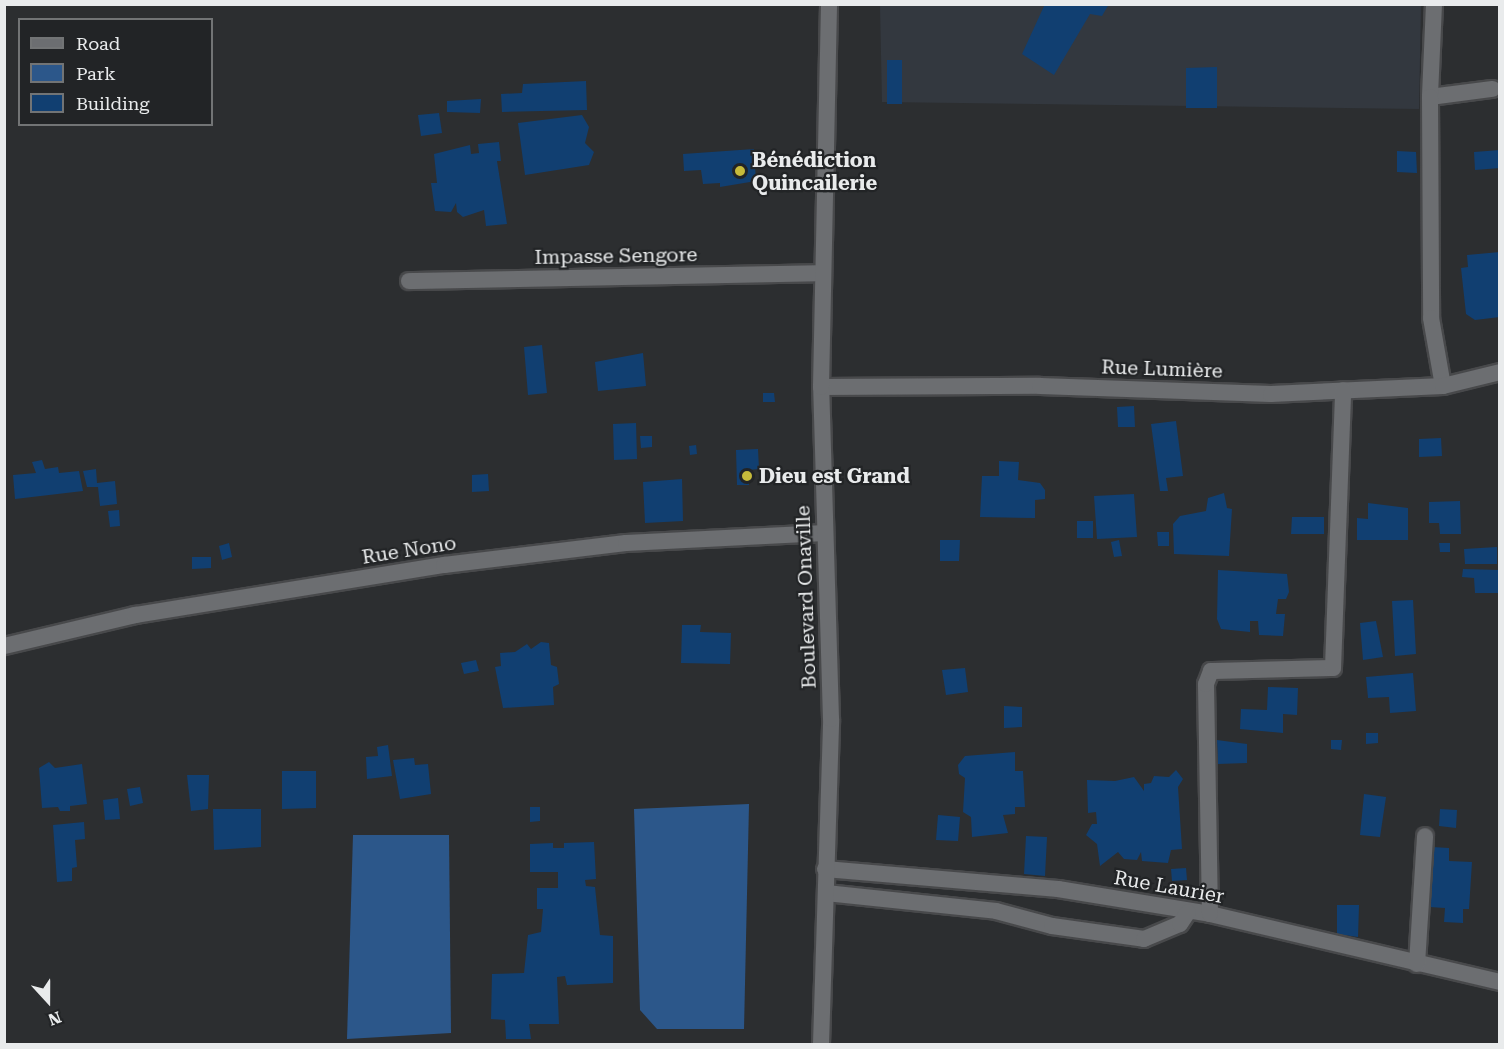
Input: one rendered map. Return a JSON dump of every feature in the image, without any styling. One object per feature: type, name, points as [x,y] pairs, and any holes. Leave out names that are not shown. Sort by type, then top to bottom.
[{"type":"street","name":"Boulevard Onaville","points":[[821,1044],[831,720],[821,387],[829,4]]},
{"type":"street","points":[[1434,4],[1430,97],[1431,318],[1443,386]]},
{"type":"street","points":[[1430,97],[1492,89]]},
{"type":"street","name":"Impasse Sengore","points":[[410,281],[823,273]]},
{"type":"street","name":"Rue Lumière","points":[[821,387],[1040,386],[1271,394],[1443,386],[1500,372]]},
{"type":"street","points":[[1210,914],[1206,684],[1211,671],[1333,668],[1343,390]]},
{"type":"street","name":"Rue Nono","points":[[4,646],[135,615],[444,565],[626,543],[825,533]]},
{"type":"street","points":[[1417,964],[1425,836]]},
{"type":"street","name":"Rue Laurier","points":[[825,869],[1058,889],[1210,914],[1500,982]]},
{"type":"street","points":[[826,893],[996,910],[1052,926],[1144,939],[1180,924],[1188,912]]},
{"type":"shaded area","points":[[880,5],[1421,5],[1419,109],[882,102]]},
{"type":"green space","points":[[749,804],[744,1029],[657,1029],[640,1010],[634,809]]},
{"type":"green space","points":[[353,835],[449,835],[451,1033],[347,1039]]},
{"type":"building","points":[[1045,4],[1109,4],[1102,16],[1090,14],[1054,75],[1022,54]]},
{"type":"building","points":[[887,60],[902,60],[902,104],[887,104]]},
{"type":"building","points":[[1217,67],[1217,108],[1186,108],[1186,68]]},
{"type":"building","points":[[586,81],[587,110],[502,112],[501,94],[522,93],[523,84]]},
{"type":"building","points":[[481,99],[480,113],[447,112],[447,101]]},
{"type":"building","points":[[439,113],[442,133],[421,136],[418,115]]},
{"type":"building","points":[[582,115],[589,127],[585,143],[594,152],[589,165],[525,175],[518,123]]},
{"type":"building","points":[[499,142],[501,161],[497,161],[507,224],[486,226],[484,210],[463,217],[457,212],[456,203],[451,212],[435,211],[431,183],[437,183],[434,154],[470,145],[471,154],[479,153],[478,144]]},
{"type":"building","points":[[754,149],[756,181],[720,187],[720,183],[703,184],[701,170],[684,171],[683,154]]},
{"type":"building","points":[[1500,150],[1500,168],[1475,170],[1474,152]]},
{"type":"building","points":[[1397,151],[1416,152],[1417,173],[1397,172]]},
{"type":"building","points":[[1500,252],[1500,317],[1475,320],[1466,314],[1461,268],[1468,267],[1467,255]]},
{"type":"building","points":[[542,345],[547,393],[528,395],[524,347]]},
{"type":"building","points":[[643,353],[646,386],[598,391],[595,362]]},
{"type":"building","points":[[763,393],[774,393],[775,402],[763,402]]},
{"type":"building","points":[[1134,406],[1135,427],[1118,427],[1117,407]]},
{"type":"building","points":[[1176,421],[1183,476],[1166,478],[1168,491],[1160,491],[1151,424]]},
{"type":"building","points":[[636,423],[637,459],[614,460],[613,424]]},
{"type":"building","points":[[640,436],[652,436],[652,447],[641,448]]},
{"type":"building","points":[[1441,438],[1442,456],[1419,457],[1419,439]]},
{"type":"building","points":[[696,445],[697,454],[690,455],[689,446]]},
{"type":"building","points":[[758,449],[759,469],[749,470],[749,485],[737,485],[736,450]]},
{"type":"building","points":[[42,460],[45,469],[58,467],[59,473],[79,471],[83,491],[15,499],[13,475],[36,473],[32,462]]},
{"type":"building","points":[[999,461],[1019,462],[1018,480],[1040,483],[1045,490],[1045,499],[1035,500],[1035,518],[980,517],[982,476],[999,476]]},
{"type":"building","points":[[96,469],[97,483],[115,481],[117,504],[100,506],[98,487],[87,487],[83,471]]},
{"type":"building","points":[[488,474],[489,491],[472,492],[472,475]]},
{"type":"building","points":[[682,479],[683,521],[645,523],[643,482]]},
{"type":"building","points":[[1224,493],[1227,508],[1232,509],[1229,556],[1174,554],[1173,524],[1180,516],[1206,511],[1208,498]]},
{"type":"building","points":[[1134,494],[1137,537],[1097,539],[1094,496]]},
{"type":"building","points":[[1460,501],[1461,534],[1440,534],[1439,523],[1429,523],[1429,502]]},
{"type":"building","points":[[1368,503],[1408,508],[1408,540],[1357,540],[1357,518],[1368,519]]},
{"type":"building","points":[[119,510],[120,526],[110,527],[108,511]]},
{"type":"building","points":[[1292,517],[1324,517],[1324,534],[1291,534]]},
{"type":"building","points":[[1077,521],[1093,521],[1093,538],[1077,538]]},
{"type":"building","points":[[1157,532],[1169,532],[1169,546],[1158,546]]},
{"type":"building","points":[[940,540],[960,540],[959,561],[940,561]]},
{"type":"building","points":[[1119,540],[1122,556],[1114,557],[1111,542]]},
{"type":"building","points":[[229,543],[232,557],[222,560],[219,546]]},
{"type":"building","points":[[1439,543],[1450,543],[1450,552],[1440,552]]},
{"type":"building","points":[[1497,547],[1497,564],[1465,564],[1464,549]]},
{"type":"building","points":[[192,557],[211,557],[211,568],[192,569]]},
{"type":"building","points":[[1463,569],[1500,570],[1500,593],[1475,593],[1474,578],[1462,577]]},
{"type":"building","points":[[1218,570],[1287,574],[1289,592],[1286,599],[1278,599],[1276,614],[1285,614],[1283,636],[1259,635],[1258,621],[1250,621],[1250,632],[1221,629],[1217,619]]},
{"type":"building","points":[[1413,600],[1416,654],[1395,656],[1392,601]]},
{"type":"building","points":[[1376,621],[1383,657],[1363,660],[1360,623]]},
{"type":"building","points":[[682,625],[701,625],[700,632],[731,633],[730,664],[681,663]]},
{"type":"building","points":[[541,642],[549,643],[551,665],[557,667],[559,684],[553,687],[554,705],[503,708],[495,667],[501,666],[500,653],[515,652],[527,644],[531,649]]},
{"type":"building","points":[[476,660],[479,671],[464,674],[461,663]]},
{"type":"building","points":[[965,668],[968,692],[946,695],[942,670]]},
{"type":"building","points":[[1413,673],[1416,711],[1390,713],[1389,697],[1368,698],[1366,677]]},
{"type":"building","points":[[1268,687],[1298,688],[1297,715],[1283,714],[1283,733],[1240,729],[1241,709],[1267,710]]},
{"type":"building","points":[[1004,706],[1022,707],[1022,727],[1004,728]]},
{"type":"building","points":[[1366,733],[1378,733],[1378,743],[1366,744]]},
{"type":"building","points":[[1217,740],[1247,744],[1247,763],[1218,764]]},
{"type":"building","points":[[1331,740],[1342,740],[1341,750],[1331,749]]},
{"type":"building","points":[[388,745],[392,776],[367,779],[366,757],[378,756],[377,747]]},
{"type":"building","points":[[1015,752],[1015,771],[1023,771],[1025,807],[1015,807],[1015,814],[1003,815],[1008,833],[972,837],[971,817],[963,812],[965,778],[959,774],[958,765],[965,756]]},
{"type":"building","points":[[414,758],[415,765],[428,764],[431,794],[400,799],[393,760]]},
{"type":"building","points":[[49,762],[55,768],[82,764],[87,804],[70,806],[70,811],[60,811],[58,807],[42,808],[39,768]]},
{"type":"building","points":[[1176,770],[1183,779],[1178,787],[1182,849],[1171,850],[1168,863],[1142,861],[1141,852],[1137,860],[1124,859],[1118,852],[1100,866],[1097,844],[1086,835],[1092,824],[1097,824],[1096,812],[1088,813],[1087,780],[1115,781],[1134,777],[1144,791],[1144,784],[1151,783],[1154,776],[1169,777]]},
{"type":"building","points":[[282,771],[316,771],[316,808],[282,809]]},
{"type":"building","points":[[187,775],[209,775],[208,809],[191,811]]},
{"type":"building","points":[[140,787],[143,803],[130,806],[127,789]]},
{"type":"building","points":[[1364,794],[1386,797],[1380,837],[1360,835]]},
{"type":"building","points":[[118,798],[120,819],[105,820],[103,800]]},
{"type":"building","points":[[530,807],[540,807],[540,821],[530,822]]},
{"type":"building","points":[[213,809],[261,809],[261,847],[214,850]]},
{"type":"building","points":[[1440,809],[1457,810],[1456,828],[1439,826]]},
{"type":"building","points":[[938,815],[960,817],[958,841],[936,840]]},
{"type":"building","points":[[84,822],[85,839],[75,840],[77,867],[72,868],[72,881],[57,882],[53,825]]},
{"type":"building","points":[[1026,836],[1047,837],[1045,876],[1024,874]]},
{"type":"building","points":[[594,842],[596,879],[585,880],[586,886],[595,887],[600,935],[613,936],[613,983],[567,985],[565,976],[557,977],[559,1024],[529,1024],[531,1039],[506,1039],[505,1020],[491,1019],[492,974],[524,973],[528,935],[541,932],[543,909],[537,909],[537,888],[558,888],[558,872],[530,872],[530,844],[553,843],[553,848],[564,848],[564,843]]},
{"type":"building","points":[[1432,847],[1449,848],[1449,861],[1472,862],[1469,909],[1463,909],[1463,923],[1444,922],[1445,908],[1429,907]]},
{"type":"building","points":[[1186,868],[1187,880],[1172,881],[1171,869]]},
{"type":"building","points":[[1337,905],[1359,905],[1358,937],[1337,934]]},
{"type":"place","name":"Bénédiction Quincailerie","points":[[740,171]]},
{"type":"place","name":"Dieu est Grand","points":[[747,476]]}]
